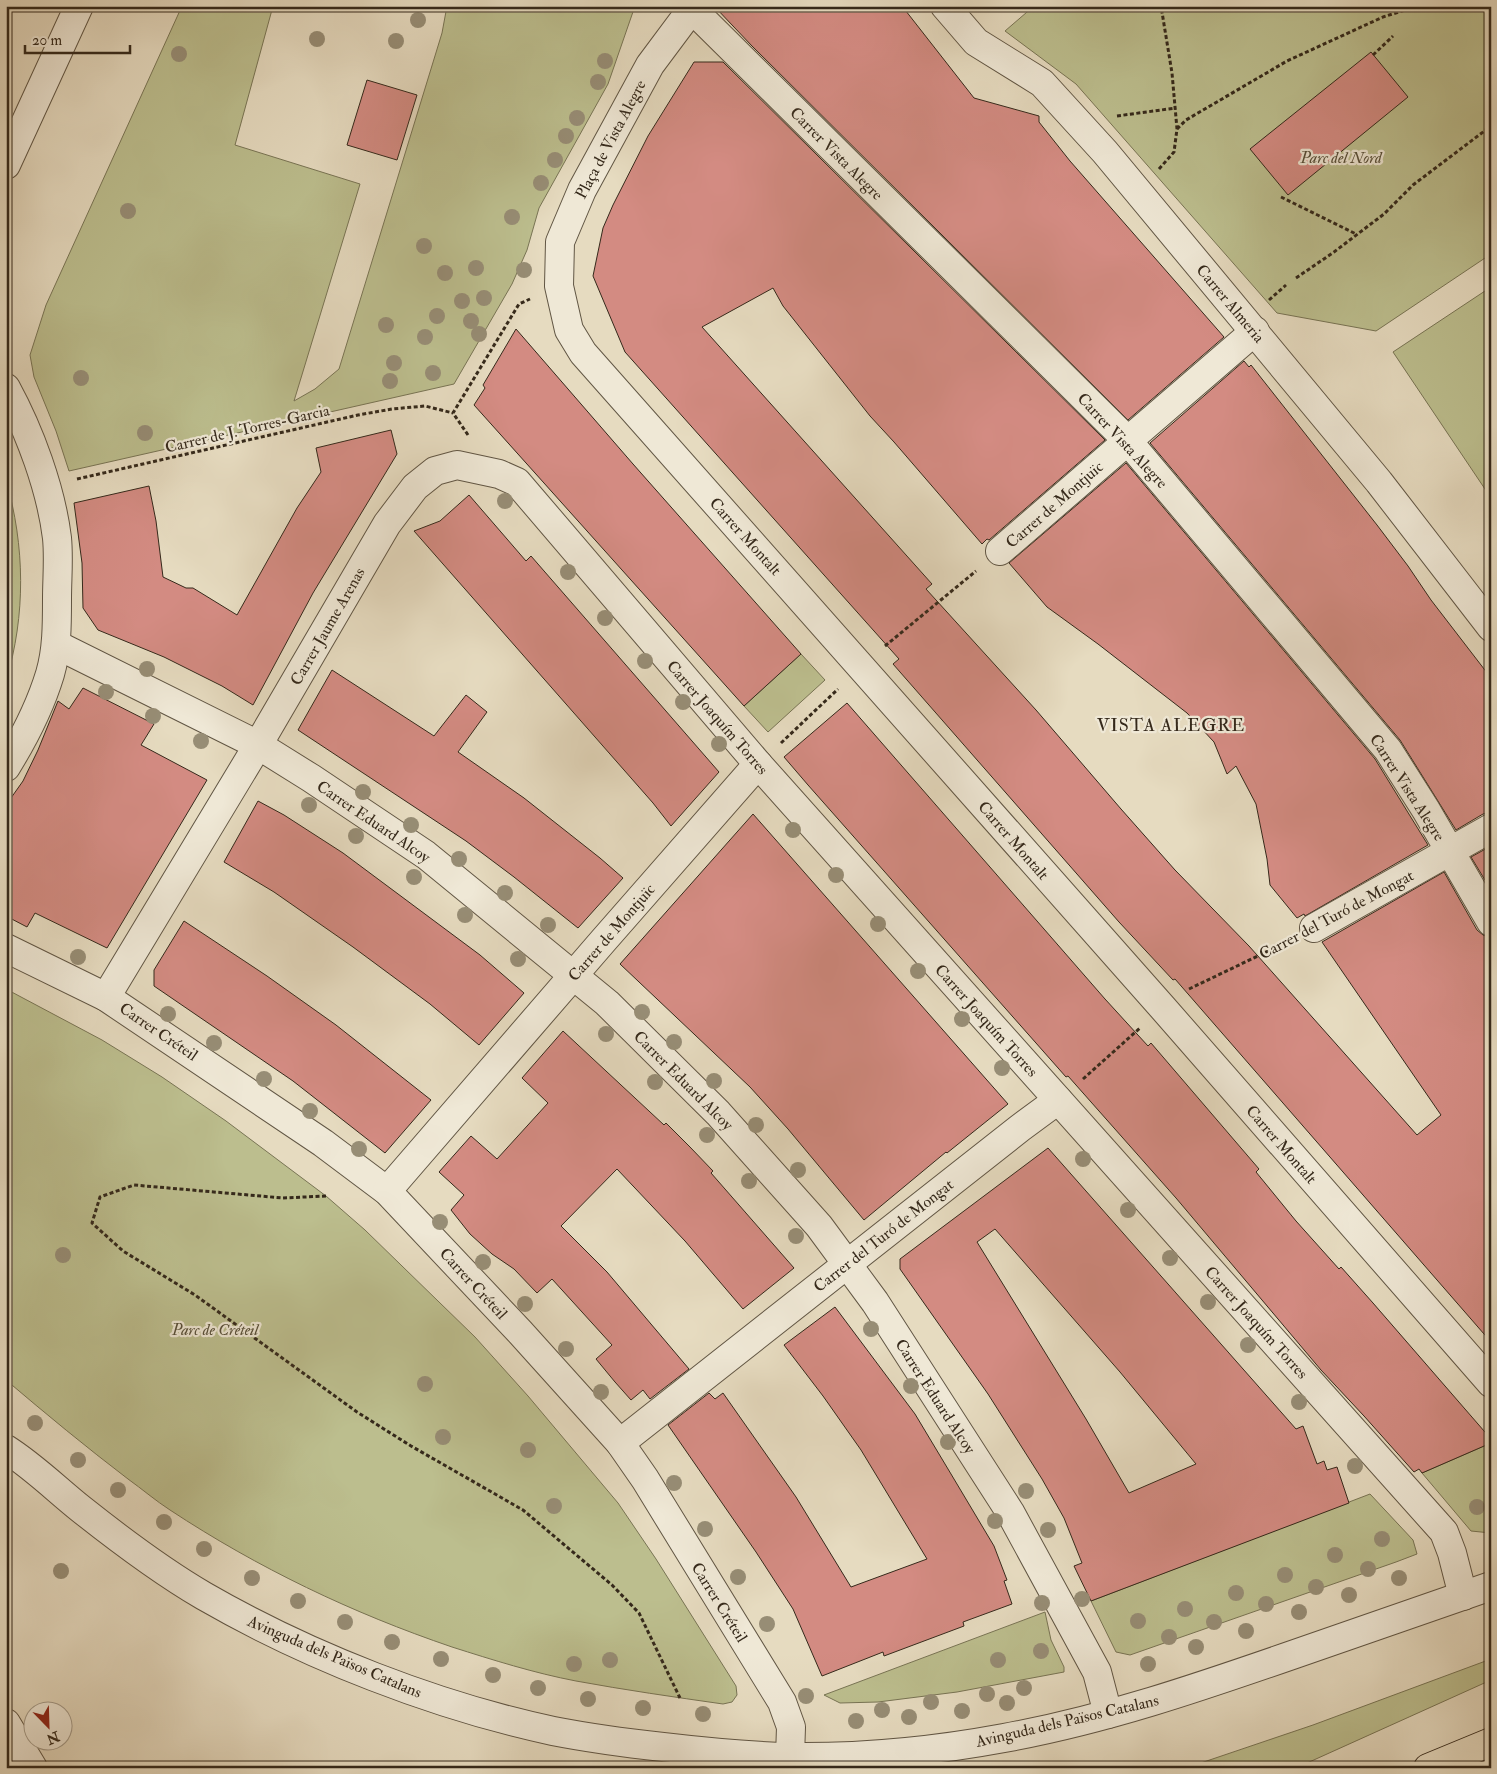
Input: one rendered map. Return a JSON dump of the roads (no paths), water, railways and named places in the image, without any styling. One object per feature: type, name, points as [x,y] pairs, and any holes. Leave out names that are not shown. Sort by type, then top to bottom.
[{"type":"highway","points":[[1428,1768],[1491,1742]]},
{"type":"street","points":[[6,165],[80,6]]},
{"type":"street","name":"Carrer Almeria","points":[[945,6],[976,42],[1042,83],[1105,152],[1379,482],[1491,627]]},
{"type":"street","name":"Plaça de Vista Alegre","points":[[559,286],[560,242],[582,190],[650,65],[693,8]]},
{"type":"street","name":"Carrer Vista Alegre","points":[[693,8],[1127,440],[1388,750],[1491,922]]},
{"type":"street","name":"Carrer Montalt","points":[[559,286],[568,330],[584,353],[1163,1008],[1491,1383]]},
{"type":"street","name":"Carrer de Montjuïc","points":[[1000,551],[1254,331]]},
{"type":"street","points":[[6,388],[20,414],[47,486],[57,538],[57,645],[50,675],[28,732],[6,767]]},
{"type":"street","name":"Carrer Jaume Arenas","points":[[106,997],[258,745],[387,524],[415,487],[434,471],[457,465],[480,471]]},
{"type":"street","name":"Carrer Joaquím Torres","points":[[480,471],[499,474],[517,482],[758,764],[1444,1532],[1452,1553],[1463,1596]]},
{"type":"street","name":"Carrer Eduard Alcoy","points":[[57,645],[258,745],[426,855],[607,1003],[718,1113],[819,1226],[875,1302],[1010,1512],[1098,1672],[1108,1714]]},
{"type":"street","name":"Carrer de Montjuïc","points":[[388,1191],[758,764]]},
{"type":"street","name":"Carrer del Turó de Mongat","points":[[1314,928],[1491,828]]},
{"type":"street","name":"Carrer Créteil","points":[[6,948],[106,997],[323,1143],[388,1191],[520,1332],[620,1444],[645,1479],[782,1702],[791,1727],[790,1757]]},
{"type":"street","name":"Carrer del Turó de Mongat","points":[[620,1444],[847,1263],[1058,1100]]},
{"type":"street","name":"Avinguda dels Països Catalans","points":[[7,1449],[124,1542],[202,1595],[252,1622],[357,1669],[427,1696],[482,1713],[553,1731],[628,1743],[700,1751],[790,1757],[844,1756],[922,1750],[1005,1738],[1108,1714],[1203,1686],[1491,1586]]},
{"type":"street","points":[[6,1723],[34,1768]]},
{"type":"district","name":"VISTA ALEGRE","points":[[1171,725]]},
{"type":"park label","name":"Parc del Nord","points":[[1341,157]]},
{"type":"park label","name":"Parc de Créteil","points":[[215,1329]]}]
